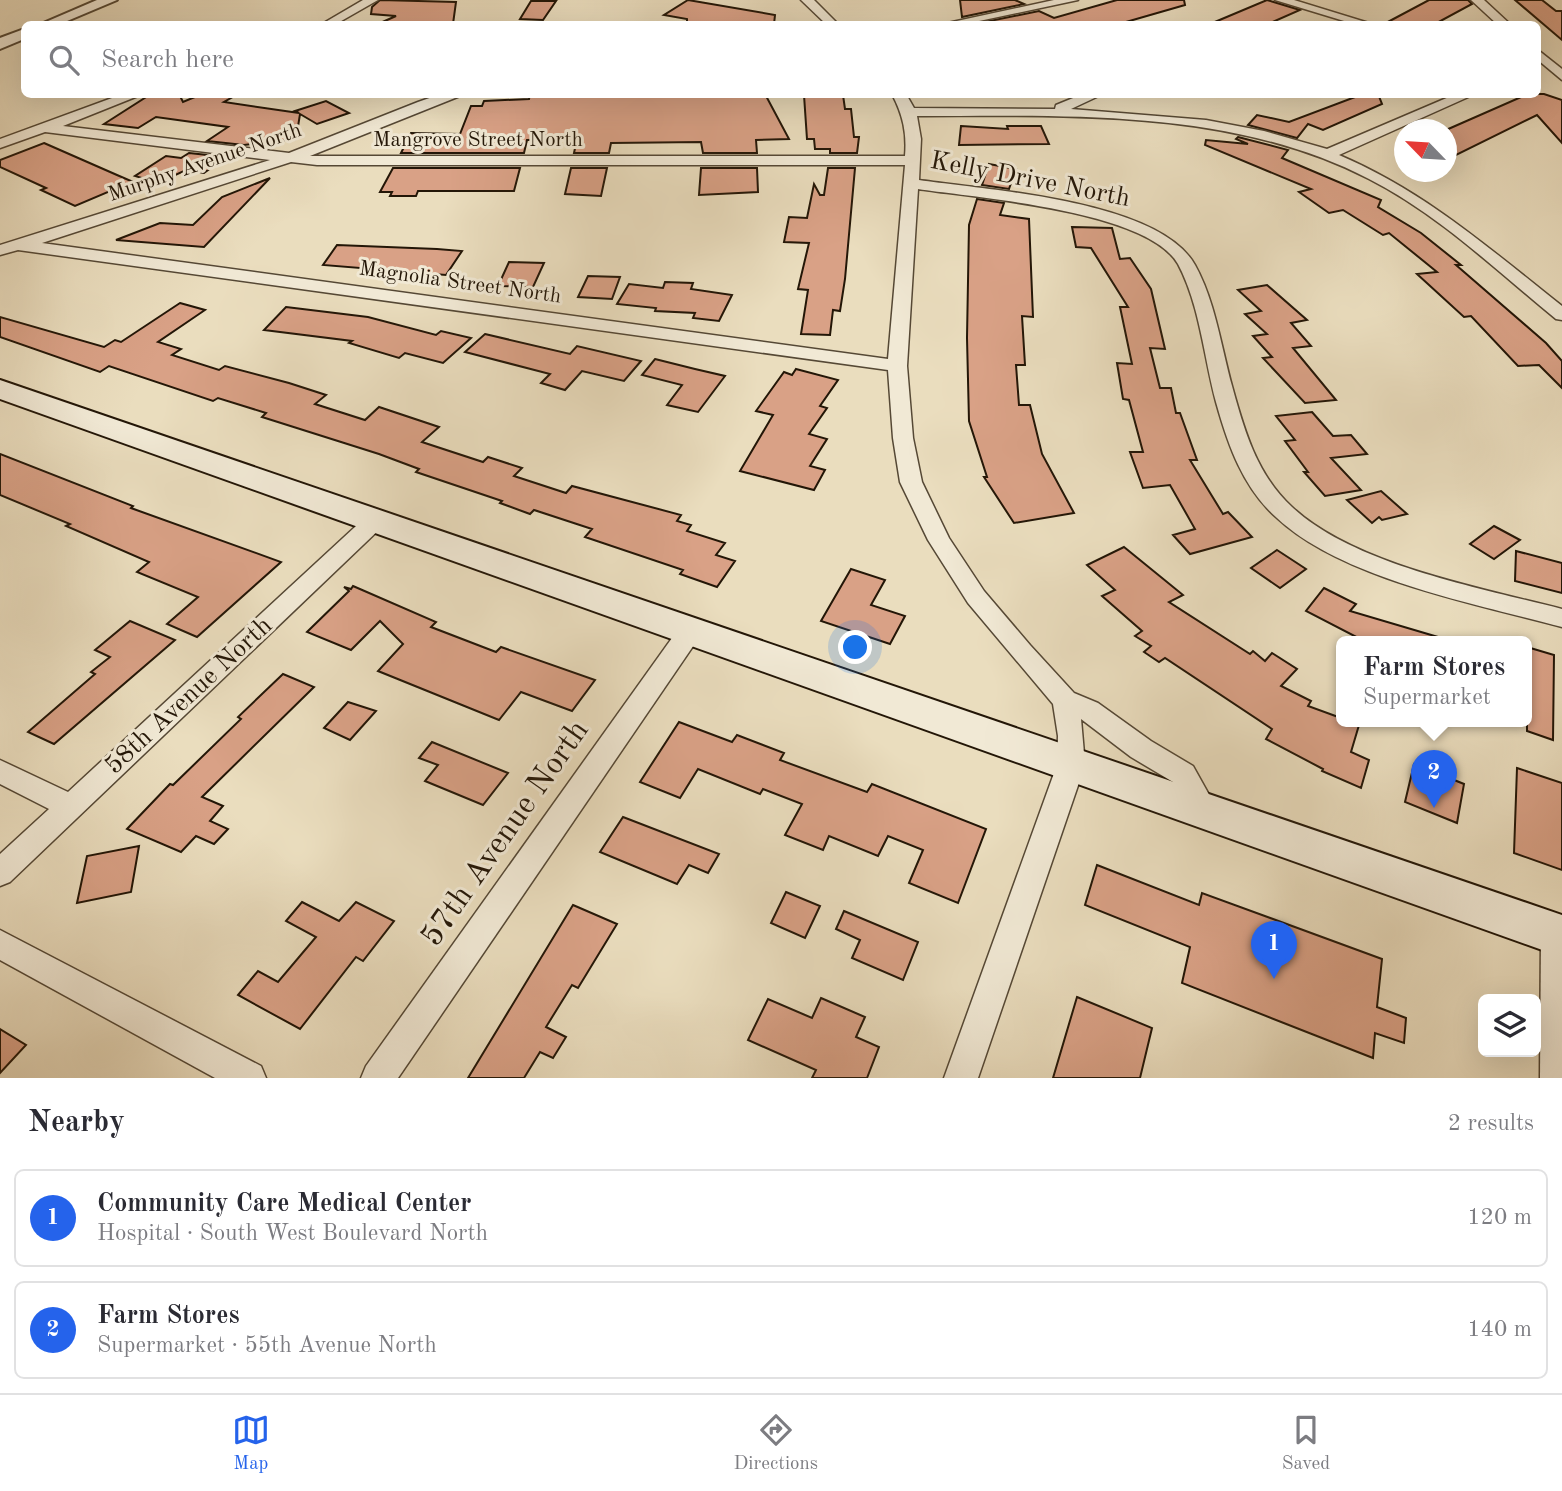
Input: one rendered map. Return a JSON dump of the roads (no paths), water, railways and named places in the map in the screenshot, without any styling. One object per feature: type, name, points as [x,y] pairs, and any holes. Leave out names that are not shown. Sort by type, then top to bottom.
[{"type":"main road","points":[[0,389],[1559,935]]},
{"type":"street","points":[[56,21],[110,0]]},
{"type":"street","points":[[334,21],[372,0]]},
{"type":"street","points":[[807,0],[829,21]]},
{"type":"street","points":[[964,21],[1072,0]]},
{"type":"street","points":[[1282,0],[1355,21]]},
{"type":"street","points":[[1477,0],[1501,21]]},
{"type":"street","points":[[1321,21],[1337,16]]},
{"type":"street","points":[[0,44],[21,35]]},
{"type":"street","points":[[1541,57],[1560,74]]},
{"type":"street","points":[[1541,72],[1560,74]]},
{"type":"street","points":[[0,144],[126,98]]},
{"type":"street","name":"Murphy Avenue North","points":[[9,247],[151,205],[345,137],[409,107],[444,98]]},
{"type":"street","points":[[1055,113],[1088,98]]},
{"type":"street","points":[[1326,155],[1460,98]]},
{"type":"street","points":[[1203,809],[1183,774],[1141,749],[1089,710],[1065,700],[976,597],[939,540],[911,482],[902,438],[897,366],[914,160],[914,139],[904,103],[1102,114],[1206,125],[1276,140],[1326,155],[1374,175],[1409,195],[1562,315]]},
{"type":"street","name":"Mangrove Street North","points":[[44,128],[285,159],[390,162],[914,160]]},
{"type":"street","name":"Kelly Drive North","points":[[912,184],[1097,214],[1143,229],[1158,238],[1181,257],[1195,285],[1235,435],[1246,460],[1263,489],[1286,513],[1314,533],[1372,562],[1562,618]]},
{"type":"street","name":"Magnolia Street North","points":[[9,247],[897,366]]},
{"type":"street","name":"58th Avenue North","points":[[0,873],[377,519]]},
{"type":"street","name":"57th Avenue North","points":[[378,1078],[691,630]]},
{"type":"street","points":[[961,1078],[1071,765],[1071,736],[1065,700]]},
{"type":"street","points":[[0,772],[71,807]]},
{"type":"street","points":[[1557,1078],[1559,935]]},
{"type":"street","points":[[0,944],[250,1078]]},
{"type":"place","name":"Farm Stores","points":[[1434,808]]},
{"type":"place","name":"Community Care Medical Center","points":[[1274,979]]}]
